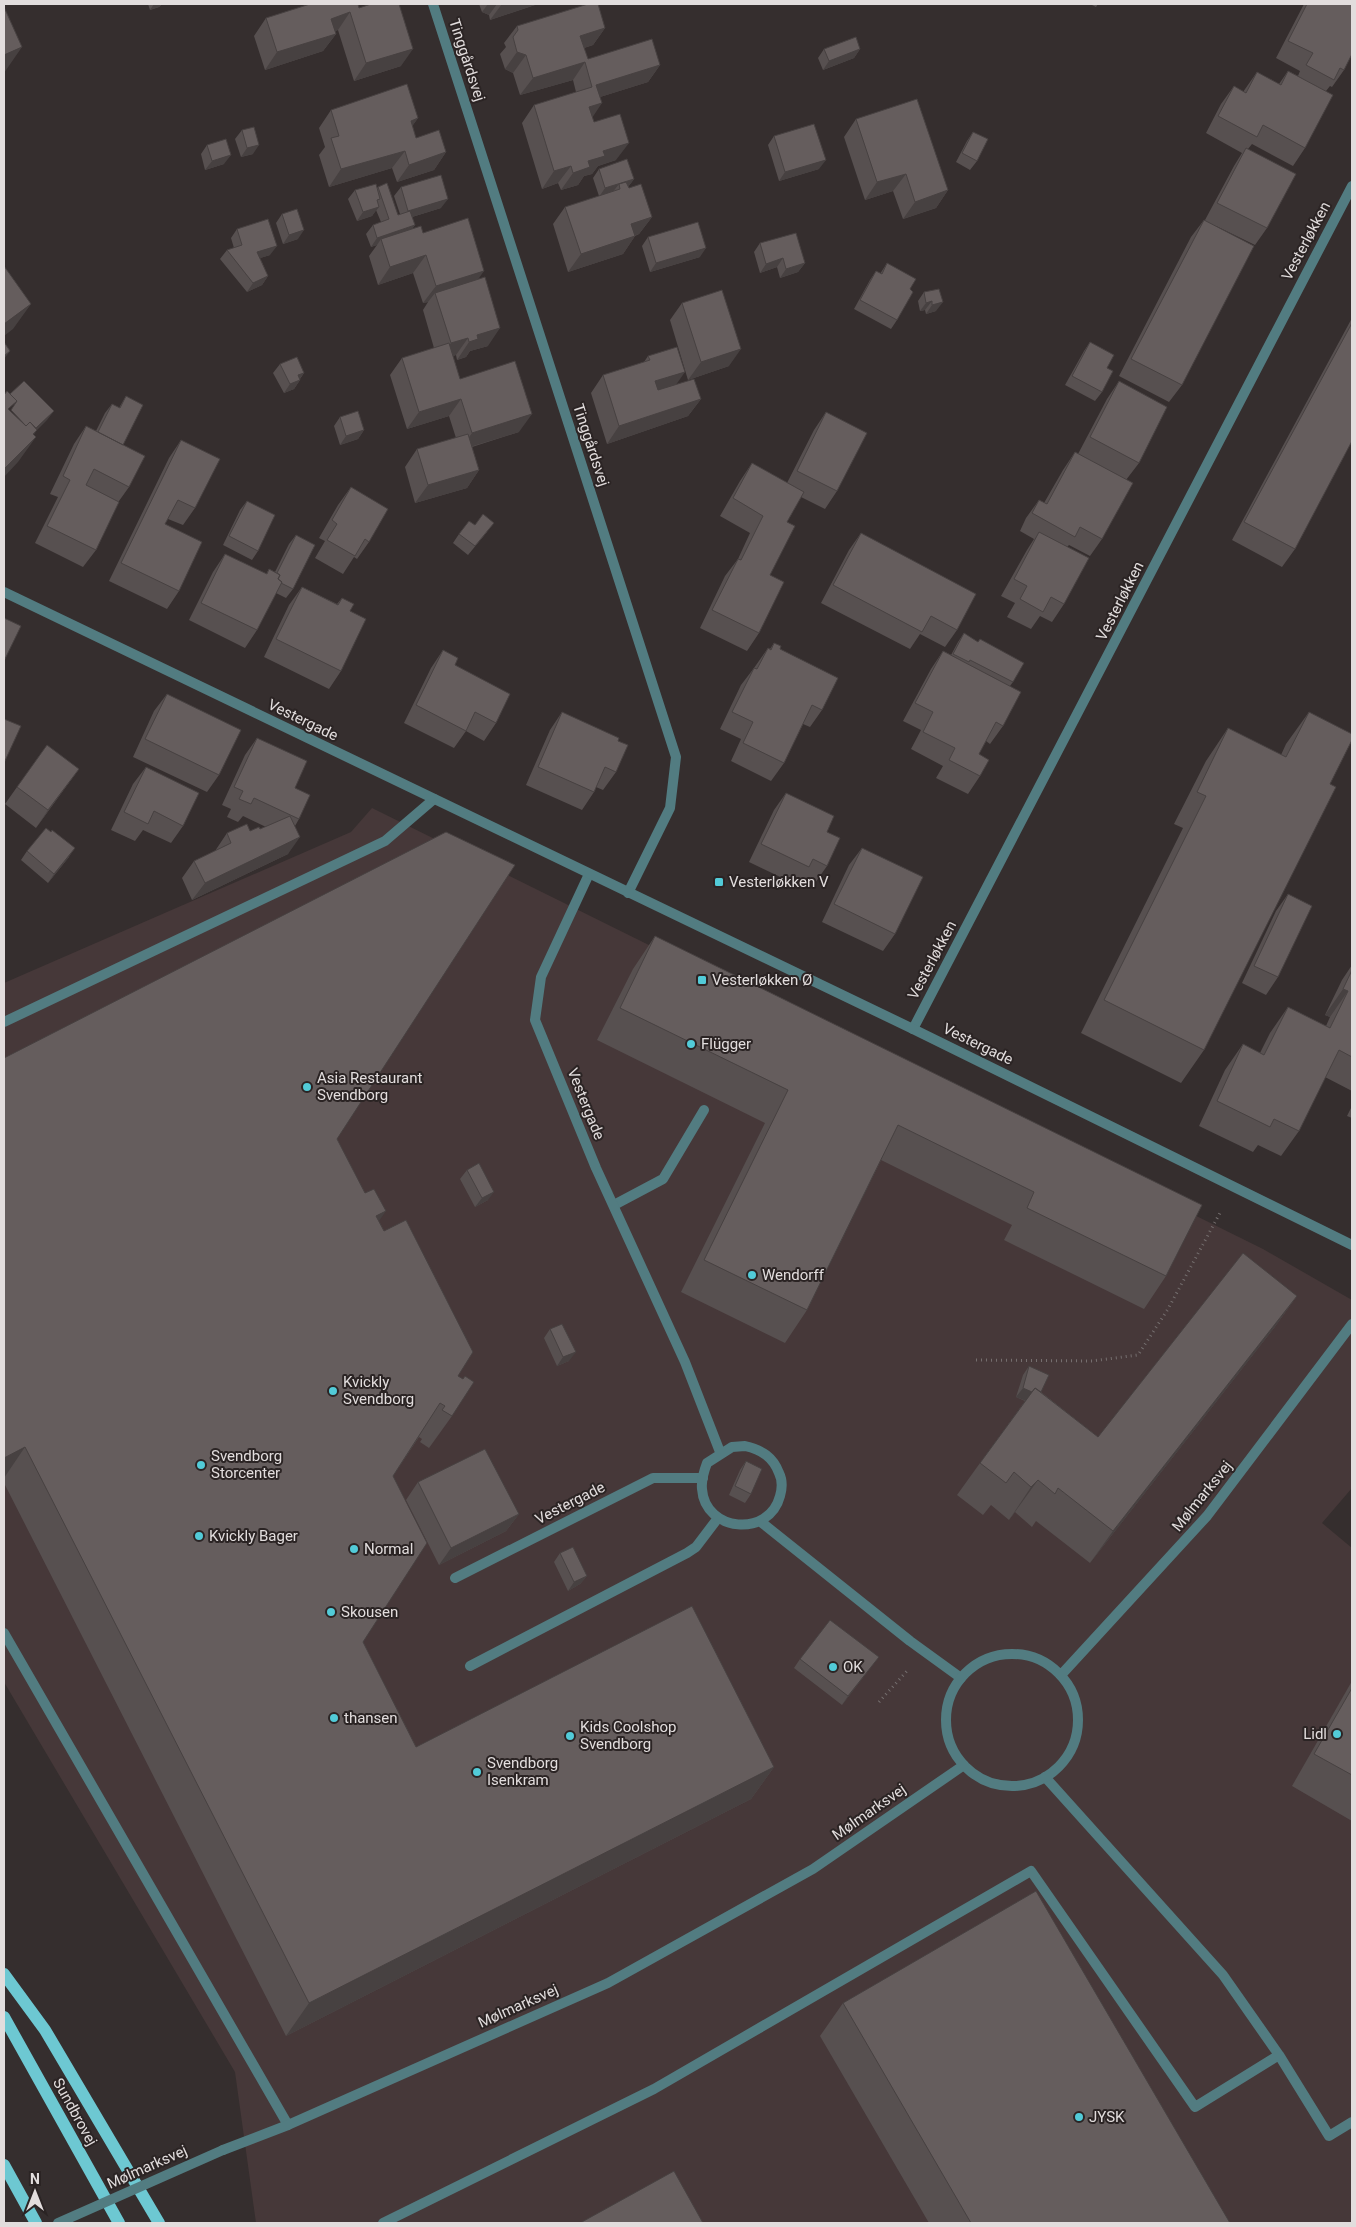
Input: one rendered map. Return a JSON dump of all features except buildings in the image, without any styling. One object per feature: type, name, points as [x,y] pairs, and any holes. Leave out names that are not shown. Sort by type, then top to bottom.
[{"type":"main road","points":[[4,1974],[45,2030],[158,2223]]},
{"type":"main road","name":"Sundbrovej","points":[[4,2017],[119,2223]]},
{"type":"main road","points":[[4,2165],[36,2223]]},
{"type":"street","name":"Tinggårdsvej","points":[[433,4],[676,757],[670,808],[628,893]]},
{"type":"street","name":"Vesterløkken","points":[[913,1029],[1061,750],[1239,400],[1352,186]]},
{"type":"street","name":"Vestergade","points":[[4,592],[913,1029],[1352,1245]]},
{"type":"street","points":[[4,1022],[385,841],[434,799]]},
{"type":"street","name":"Vestergade","points":[[589,874],[541,977],[535,1020],[596,1168],[685,1362],[720,1452]]},
{"type":"street","points":[[614,1205],[663,1179],[704,1110]]},
{"type":"street","name":"Mølmarksvej","points":[[1062,1675],[1207,1516],[1352,1324]]},
{"type":"street","points":[[745,1446],[758,1449],[776,1466],[781,1477],[782,1490],[779,1502],[761,1522],[741,1526],[718,1518],[705,1501],[702,1490],[702,1478],[707,1463],[720,1452],[732,1447],[745,1446]]},
{"type":"street","name":"Vestergade","points":[[455,1578],[653,1478],[702,1478]]},
{"type":"street","points":[[470,1666],[687,1553],[699,1543],[718,1518]]},
{"type":"street","points":[[761,1522],[961,1678]]},
{"type":"street","points":[[4,1632],[288,2125]]},
{"type":"street","points":[[1000,1655],[1022,1655],[1044,1662],[1062,1675],[1072,1692],[1078,1710],[1078,1729],[1072,1748],[1062,1764],[1045,1777],[1024,1785],[1002,1785],[981,1778],[964,1765],[953,1749],[947,1731],[947,1712],[951,1694],[961,1678],[978,1664],[1000,1655]]},
{"type":"street","name":"Mølmarksvej","points":[[58,2223],[223,2150],[288,2125],[608,1983],[814,1869],[964,1765]]},
{"type":"street","points":[[1045,1777],[1223,1975],[1280,2055],[1329,2136],[1352,2122]]},
{"type":"street","points":[[383,2223],[654,2089],[1031,1871],[1195,2107],[1280,2055]]},
{"type":"path","points":[[976,1360],[1092,1361],[1138,1355],[1168,1308],[1234,1186]]},
{"type":"path","points":[[879,1702],[924,1651]]},
{"type":"shaded area","points":[[372,808],[1263,1249],[1352,1300],[1352,1488],[1322,1523],[1352,1548],[1352,2223],[256,2223],[235,2072],[4,1682],[4,983],[351,832]]},
{"type":"place","name":"Vesterløkken V","points":[[719,882]]},
{"type":"place","name":"Vesterløkken Ø","points":[[702,980]]},
{"type":"place","name":"Flügger","points":[[691,1044]]},
{"type":"place","name":"Asia Restaurant Svendborg","points":[[307,1087]]},
{"type":"place","name":"Wendorff","points":[[752,1275]]},
{"type":"place","name":"Kvickly Svendborg","points":[[333,1391]]},
{"type":"place","name":"Svendborg Storcenter","points":[[201,1465]]},
{"type":"place","name":"Kvickly Bager","points":[[199,1536]]},
{"type":"place","name":"Normal","points":[[354,1549]]},
{"type":"place","name":"Skousen","points":[[331,1612]]},
{"type":"place","name":"OK","points":[[833,1667]]},
{"type":"place","name":"thansen","points":[[334,1718]]},
{"type":"place","name":"Lidl","points":[[1337,1734]]},
{"type":"place","name":"Kids Coolshop Svendborg","points":[[570,1736]]},
{"type":"place","name":"Svendborg Isenkram","points":[[477,1772]]},
{"type":"place","name":"JYSK","points":[[1079,2117]]}]
